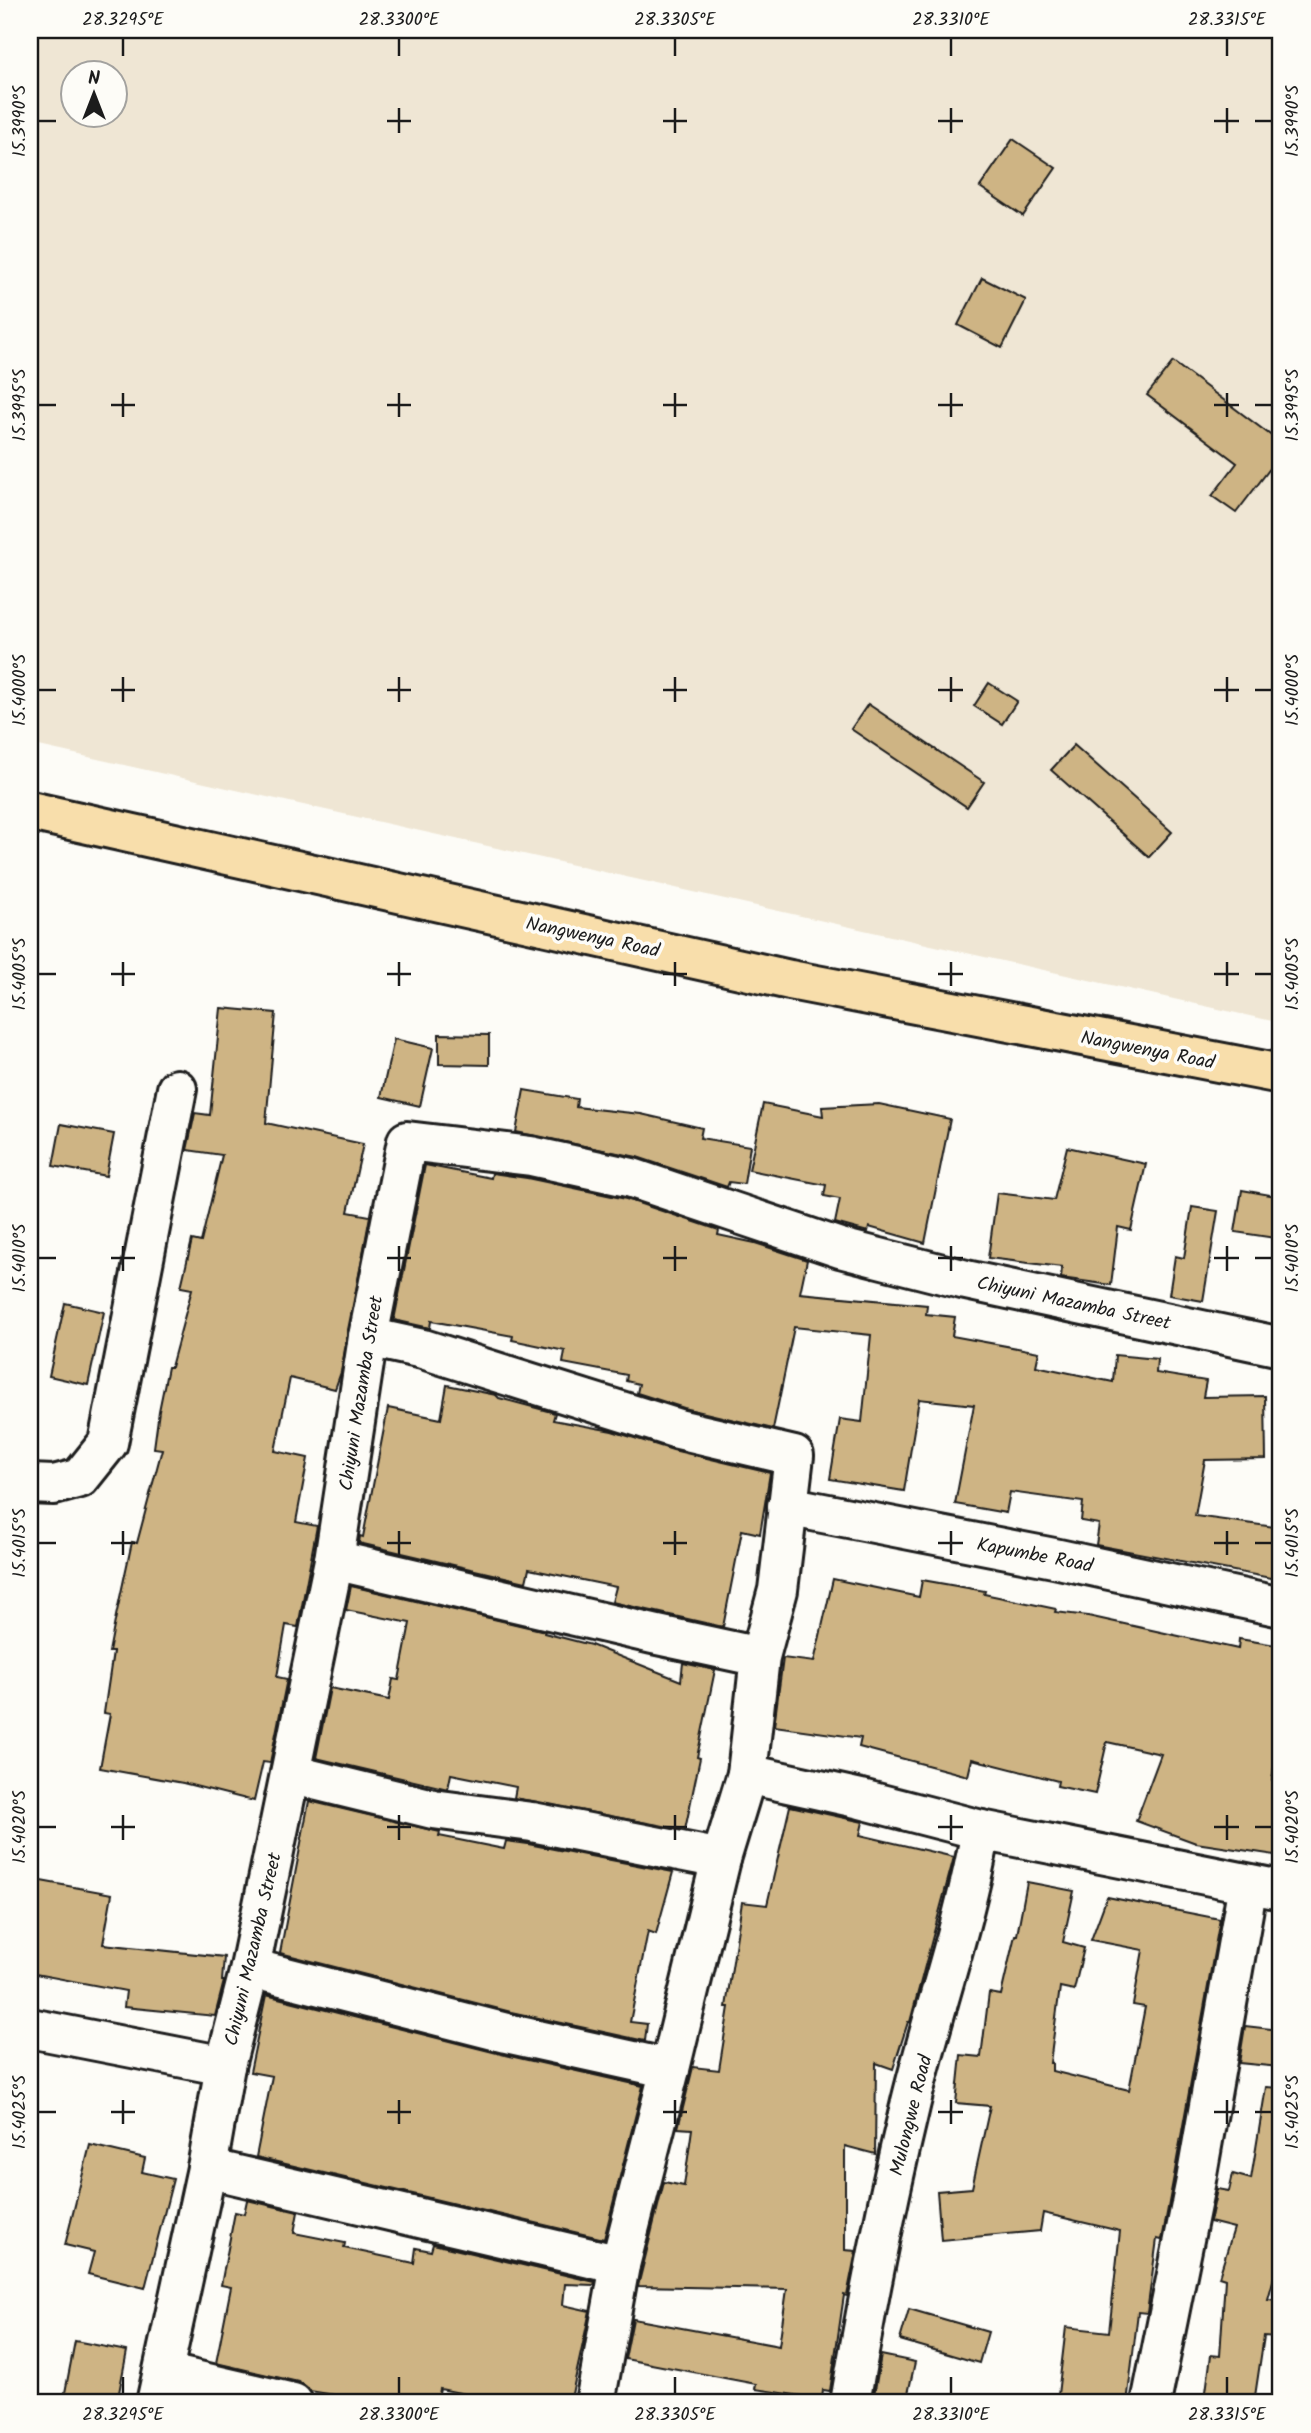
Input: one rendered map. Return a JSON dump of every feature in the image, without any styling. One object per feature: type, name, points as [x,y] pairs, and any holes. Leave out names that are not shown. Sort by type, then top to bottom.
[{"type":"main road","name":"Nangwenya Road","points":[[30,811],[790,980],[1281,1074]]},
{"type":"street","points":[[30,1484],[54,1485],[80,1478],[108,1443],[177,1089]]},
{"type":"street","name":"Chiyuni Mazamba Street","points":[[160,2388],[207,2168],[225,2066],[250,1968],[334,1560],[368,1338],[407,1141],[531,1156],[632,1178],[853,1251],[966,1280],[1281,1347]]},
{"type":"street","points":[[368,1338],[423,1349],[690,1432],[794,1456],[778,1590],[760,1657],[747,1774],[721,1859],[620,2265],[594,2403]]},
{"type":"street","name":"Kapumbe Road","points":[[787,1506],[1054,1558],[1281,1607]]},
{"type":"street","points":[[334,1560],[760,1657]]},
{"type":"street","points":[[290,1774],[433,1809],[532,1822],[721,1859]]},
{"type":"street","points":[[747,1774],[981,1830],[1265,1887],[1196,2180],[1151,2403]]},
{"type":"street","name":"Mulongwe Road","points":[[850,2403],[911,2102],[972,1884],[981,1830]]},
{"type":"street","points":[[250,1968],[506,2033],[670,2069]]},
{"type":"street","points":[[30,2028],[225,2066]]},
{"type":"street","points":[[207,2168],[620,2265]]},
{"type":"street","points":[[160,2388],[293,2403]]},
{"type":"shaded area","points":[[30,30],[1281,30],[1281,1023],[30,744]]},
{"type":"building","points":[[1013,139],[1056,168],[1023,216],[980,187]]},
{"type":"building","points":[[982,278],[1026,300],[1002,348],[958,325]]},
{"type":"building","points":[[1173,362],[1281,443],[1281,454],[1236,513],[1212,496],[1237,463],[1147,395]]},
{"type":"building","points":[[989,683],[1017,701],[1002,724],[974,706]]},
{"type":"building","points":[[868,704],[984,782],[967,807],[851,729]]},
{"type":"building","points":[[1074,745],[1172,832],[1149,857],[1051,770]]},
{"type":"building","points":[[221,1008],[276,1013],[266,1123],[363,1144],[348,1212],[370,1216],[341,1372],[335,1389],[290,1378],[275,1451],[308,1458],[296,1522],[317,1526],[298,1627],[286,1625],[277,1677],[287,1679],[270,1763],[263,1762],[254,1801],[183,1783],[100,1768],[110,1714],[104,1713],[113,1652],[109,1652],[132,1542],[137,1543],[162,1449],[154,1448],[159,1411],[168,1367],[171,1367],[192,1289],[181,1287],[192,1240],[201,1242],[222,1155],[187,1150],[195,1113],[210,1115]]},
{"type":"building","points":[[439,1034],[489,1035],[489,1065],[439,1064]]},
{"type":"building","points":[[394,1039],[433,1048],[420,1106],[381,1097]]},
{"type":"building","points":[[524,1090],[577,1099],[576,1107],[641,1114],[702,1128],[700,1138],[750,1146],[744,1184],[729,1182],[727,1187],[637,1157],[516,1132]]},
{"type":"building","points":[[763,1104],[823,1116],[822,1107],[879,1104],[950,1119],[925,1243],[869,1227],[868,1232],[835,1223],[840,1199],[824,1196],[826,1185],[749,1170]]},
{"type":"building","points":[[61,1124],[114,1134],[106,1176],[53,1166]]},
{"type":"building","points":[[1067,1147],[1146,1164],[1131,1230],[1118,1227],[1111,1285],[1061,1278],[1062,1267],[988,1258],[997,1193],[1054,1200]]},
{"type":"building","points":[[425,1165],[491,1178],[492,1173],[527,1178],[626,1199],[719,1230],[718,1235],[755,1243],[807,1260],[800,1293],[927,1305],[926,1314],[955,1317],[952,1336],[1039,1352],[1036,1366],[1113,1382],[1115,1355],[1157,1359],[1156,1373],[1206,1381],[1203,1397],[1265,1396],[1266,1459],[1205,1460],[1195,1516],[1281,1528],[1281,1580],[1096,1545],[1099,1524],[1081,1521],[1083,1502],[1010,1492],[1006,1513],[955,1504],[974,1405],[919,1399],[904,1491],[830,1479],[840,1419],[862,1422],[871,1335],[794,1327],[773,1429],[684,1408],[637,1393],[639,1384],[626,1381],[627,1375],[563,1363],[565,1351],[512,1340],[513,1336],[431,1321],[430,1328],[394,1320]]},
{"type":"building","points":[[1242,1190],[1281,1197],[1281,1239],[1235,1232]]},
{"type":"building","points":[[1192,1207],[1218,1211],[1203,1301],[1169,1295],[1175,1256],[1184,1258]]},
{"type":"building","points":[[65,1303],[104,1312],[88,1385],[49,1376]]},
{"type":"building","points":[[447,1385],[496,1395],[555,1413],[553,1420],[612,1431],[673,1450],[770,1473],[760,1534],[742,1530],[723,1627],[612,1602],[616,1587],[529,1569],[526,1582],[359,1543],[360,1536],[363,1537],[388,1408],[441,1419]]},
{"type":"building","points":[[833,1579],[919,1597],[922,1580],[985,1591],[984,1594],[1056,1609],[1055,1612],[1088,1616],[1238,1649],[1239,1639],[1281,1646],[1281,1721],[1272,1780],[1281,1782],[1281,1856],[1196,1843],[1136,1821],[1161,1754],[1107,1742],[1095,1794],[1057,1786],[1058,1781],[972,1759],[968,1776],[859,1747],[861,1738],[774,1726],[783,1658],[814,1662]]},
{"type":"building","points":[[351,1586],[545,1631],[544,1633],[591,1645],[681,1681],[683,1663],[715,1670],[685,1830],[514,1798],[516,1787],[451,1774],[448,1789],[316,1758],[330,1688],[389,1700],[393,1679],[399,1680],[410,1623],[346,1610]]},
{"type":"building","points":[[309,1801],[440,1832],[439,1836],[504,1849],[506,1841],[673,1872],[656,1934],[648,1931],[630,2022],[647,2024],[645,2041],[511,2012],[280,1953]]},
{"type":"building","points":[[790,1806],[863,1822],[860,1835],[954,1857],[910,2022],[893,2069],[876,2063],[875,2154],[845,2146],[845,2250],[856,2251],[847,2296],[844,2295],[830,2391],[823,2390],[822,2399],[755,2389],[756,2384],[625,2359],[633,2319],[779,2346],[787,2289],[638,2286],[664,2182],[684,2186],[692,2129],[678,2128],[693,2067],[719,2070],[742,1902],[767,1905]]},
{"type":"building","points":[[30,1879],[112,1894],[103,1944],[224,1957],[224,1981],[215,2016],[124,2007],[126,1991],[30,1973]]},
{"type":"building","points":[[1027,1882],[1074,1891],[1063,1942],[1084,1948],[1074,1990],[1060,1987],[1050,2063],[1052,2071],[1129,2090],[1145,2007],[1133,2005],[1143,1950],[1091,1940],[1107,1897],[1220,1919],[1162,2240],[1157,2239],[1147,2313],[1138,2312],[1127,2403],[1057,2403],[1066,2327],[1109,2332],[1120,2231],[1043,2213],[1040,2231],[941,2240],[937,2191],[972,2188],[990,2106],[956,2103],[961,2055],[981,2057],[989,1993],[1001,1995],[1017,1935]]},
{"type":"building","points":[[266,1995],[501,2054],[643,2086],[604,2239],[256,2157],[272,2076],[250,2072]]},
{"type":"building","points":[[1245,2026],[1281,2030],[1281,2067],[1239,2063]]},
{"type":"building","points":[[1266,2087],[1281,2088],[1281,2252],[1268,2299],[1279,2300],[1276,2337],[1264,2336],[1254,2403],[1205,2399],[1211,2355],[1220,2356],[1225,2279],[1219,2277],[1234,2228],[1210,2222],[1217,2189],[1229,2191],[1233,2174],[1251,2179]]},
{"type":"building","points":[[90,2145],[145,2158],[142,2172],[173,2179],[145,2288],[88,2274],[94,2252],[65,2245]]},
{"type":"building","points":[[247,2200],[298,2212],[294,2233],[345,2243],[344,2248],[414,2263],[416,2248],[431,2251],[433,2244],[595,2282],[594,2285],[565,2284],[563,2305],[590,2311],[570,2403],[510,2403],[440,2389],[437,2403],[333,2403],[335,2395],[310,2391],[298,2382],[216,2363],[231,2287],[221,2285],[235,2212],[244,2214]]},
{"type":"building","points":[[909,2309],[988,2332],[979,2363],[900,2340]]},
{"type":"building","points":[[75,2341],[127,2351],[117,2403],[63,2403]]},
{"type":"building","points":[[881,2355],[915,2362],[906,2403],[873,2401]]}]
